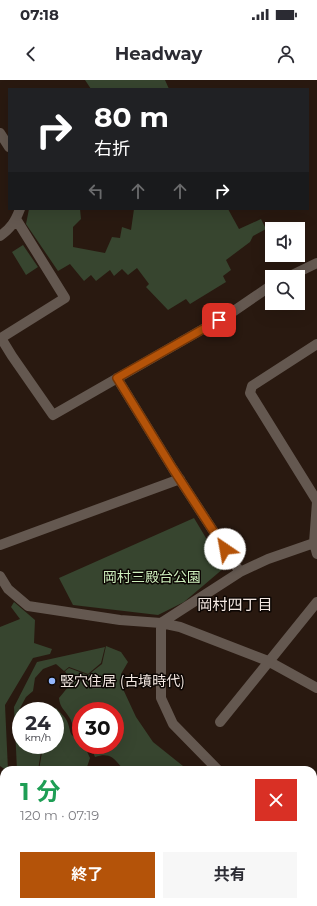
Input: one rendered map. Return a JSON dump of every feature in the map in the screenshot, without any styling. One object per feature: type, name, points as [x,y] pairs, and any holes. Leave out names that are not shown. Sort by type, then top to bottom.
[{"type":"street","points":[[0,133],[8,145]]},
{"type":"street","points":[[0,236],[10,228],[18,214]]},
{"type":"street","points":[[18,214],[66,298],[1,338],[53,415],[231,313],[265,289]]},
{"type":"street","points":[[302,270],[317,263]]},
{"type":"street","points":[[317,344],[252,386],[250,393],[317,502],[314,543],[317,554]]},
{"type":"street","points":[[117,378],[240,572]]},
{"type":"street","points":[[0,545],[180,479]]},
{"type":"street","points":[[161,624],[240,572],[268,559],[314,543]]},
{"type":"street","points":[[0,576],[8,589],[28,606],[120,620],[180,627],[268,662],[317,688]]},
{"type":"street","points":[[220,722],[317,602]]},
{"type":"street","points":[[161,624],[161,698],[173,724],[214,766]]},
{"type":"green space","points":[[85,80],[165,80],[169,88],[90,88]]},
{"type":"green space","points":[[29,210],[80,210],[81,219],[73,227],[73,247],[105,253],[112,237],[120,238],[122,227],[131,230],[134,210],[229,210],[239,229],[261,219],[265,227],[265,230],[253,236],[250,242],[226,260],[231,270],[223,276],[226,282],[190,304],[186,299],[168,310],[146,287],[149,284],[137,268],[128,275],[122,269],[114,276],[110,270],[96,281],[91,275],[84,281],[70,264],[58,271],[26,224]]},
{"type":"green space","points":[[23,245],[38,267],[26,275],[12,252]]},
{"type":"green space","name":"岡村三殿台公園","points":[[194,518],[224,568],[184,602],[158,615],[73,605],[59,578]]},
{"type":"green space","points":[[14,602],[35,620],[34,643],[52,649],[50,654],[33,658],[5,705],[8,766],[0,766],[0,627],[20,619],[11,607]]},
{"type":"green space","points":[[106,646],[121,652],[128,662],[121,674],[123,689],[136,717],[153,742],[183,766],[120,766],[109,756],[105,755],[95,757],[94,754],[124,754],[124,702],[72,702],[72,722],[64,710],[64,702],[60,702],[59,698],[67,688],[69,682],[65,671],[69,668],[88,675],[102,664]]},
{"type":"green space","points":[[105,647],[101,663],[88,674],[69,667],[64,671],[56,664],[43,669],[35,678],[33,691],[26,697],[23,702],[17,702],[37,662]]},
{"type":"green space","points":[[64,717],[72,735],[72,754],[88,754],[90,758],[87,766],[40,766],[42,754],[64,754]]},
{"type":"green space","points":[[16,754],[41,754],[39,766],[17,766]]},
{"type":"place","name":"竪穴住居 (古墳時代)","points":[[52,681]]},
{"type":"district","name":"岡村四丁目","points":[[235,605]]},
{"type":"route","points":[[219,320],[117,378],[173,469],[225,549]]}]
